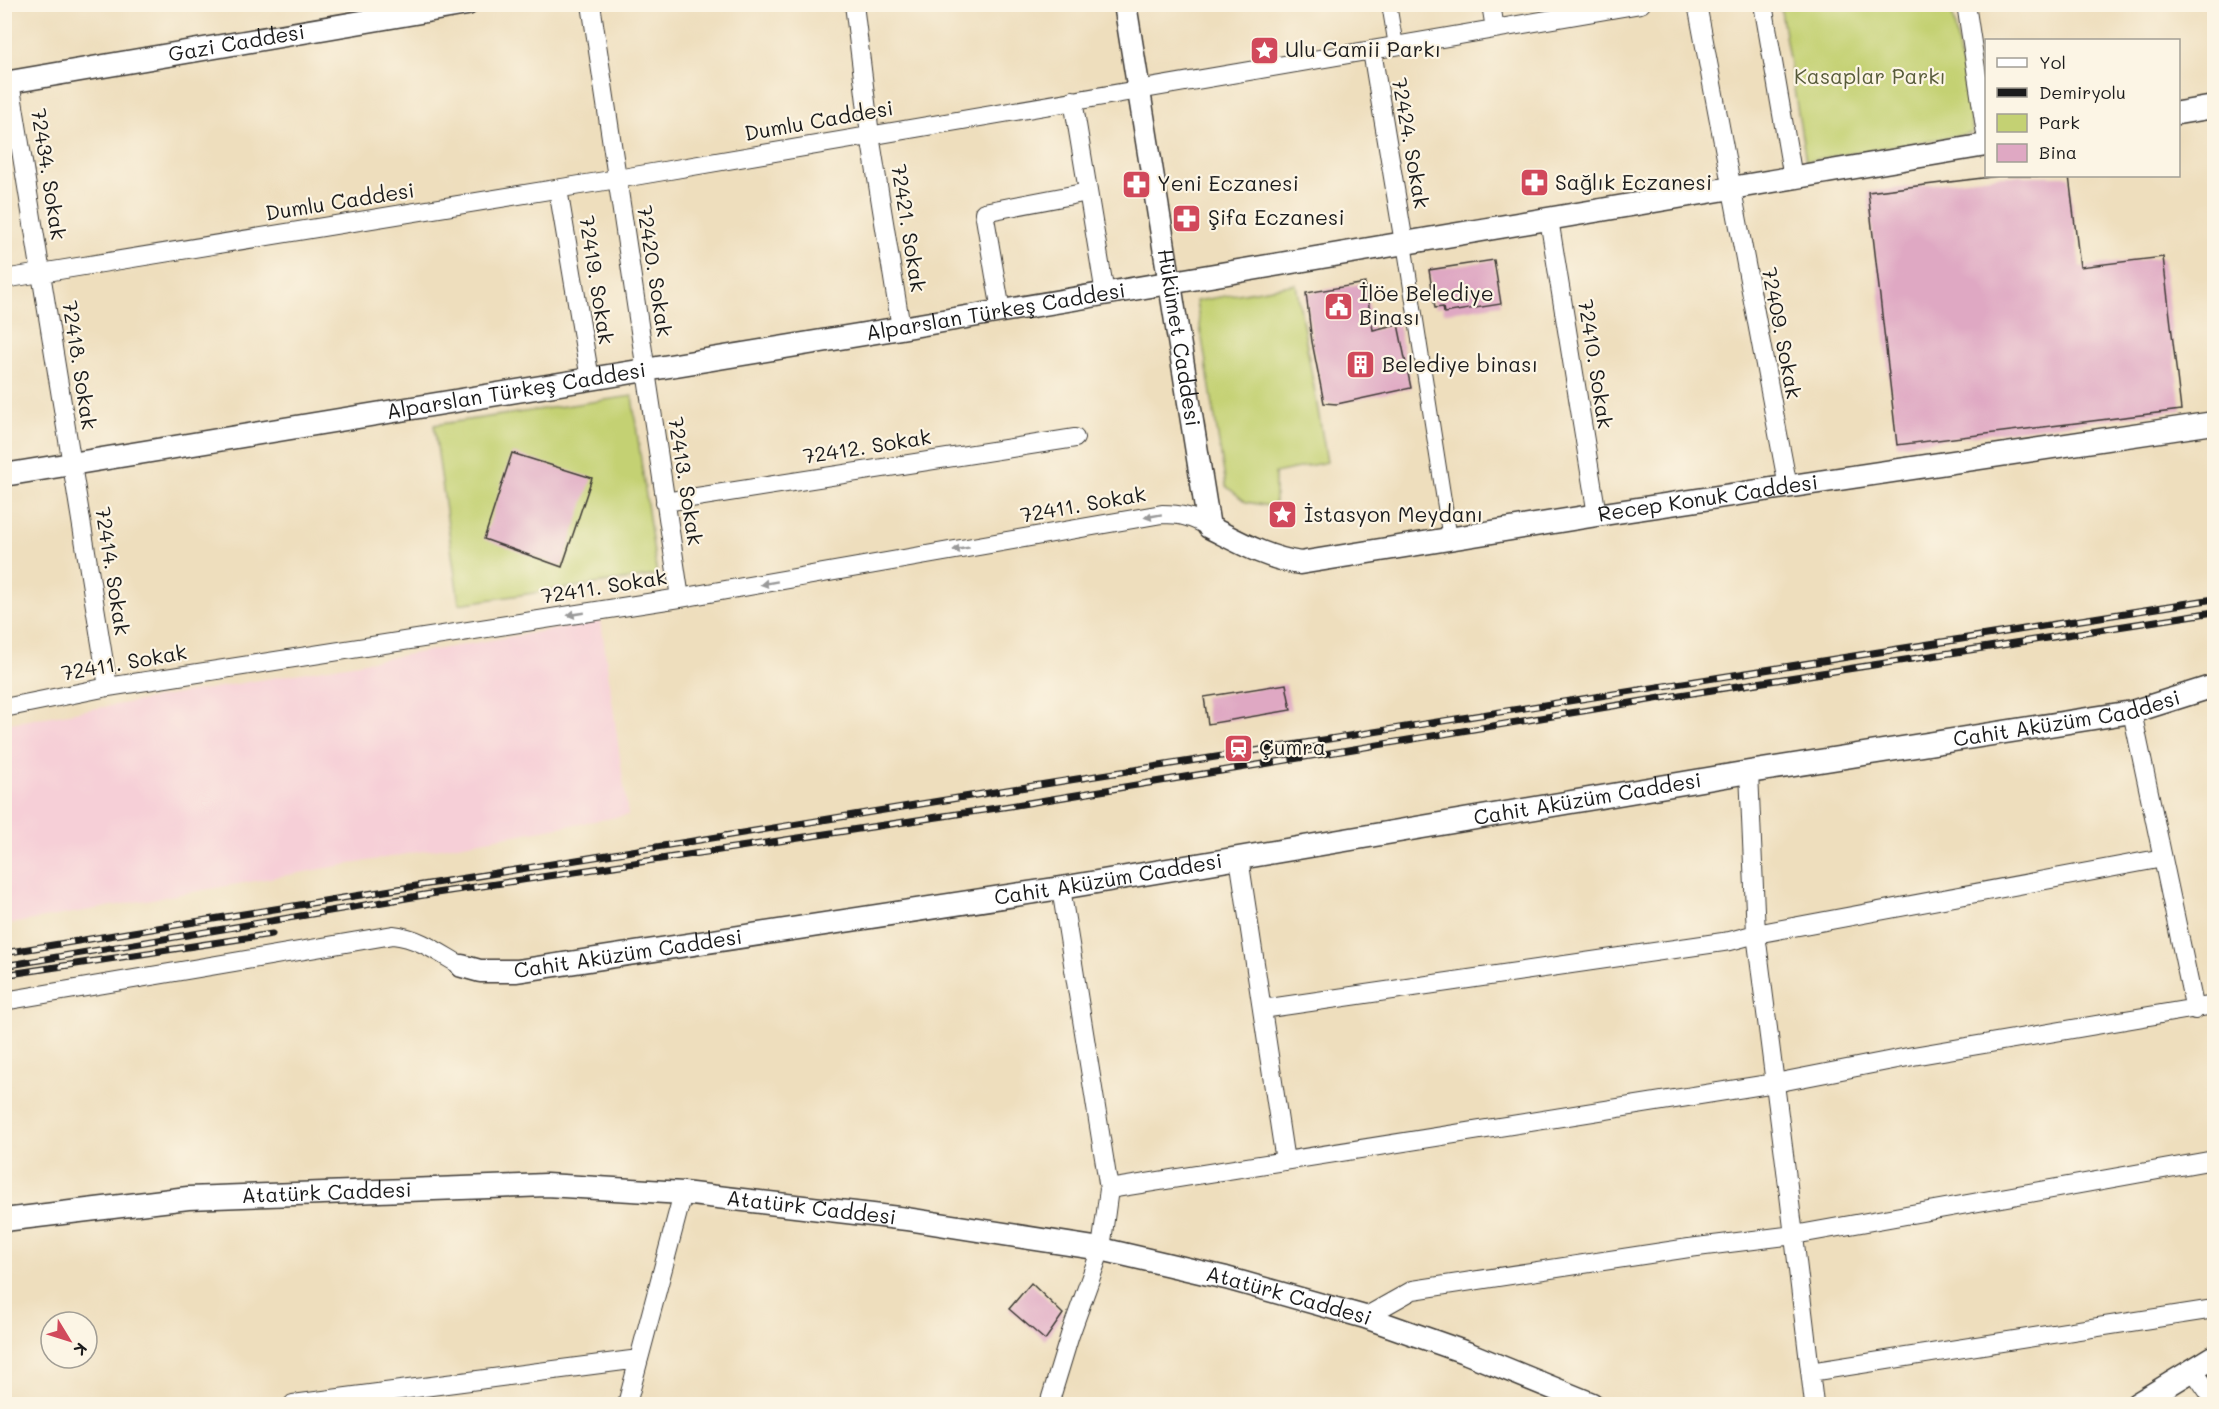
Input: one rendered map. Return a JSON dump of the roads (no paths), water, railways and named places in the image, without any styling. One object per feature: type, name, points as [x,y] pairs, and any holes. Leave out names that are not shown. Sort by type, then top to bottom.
[{"type":"street","name":"Gazi Caddesi","points":[[7,82],[468,4]]},
{"type":"street","name":"72420. Sokak","points":[[591,4],[646,370]]},
{"type":"street","name":"72421. Sokak","points":[[854,4],[870,135],[901,328]]},
{"type":"street","name":"Hükümet Caddesi","points":[[1125,4],[1209,526]]},
{"type":"street","points":[[1389,4],[1396,46]]},
{"type":"street","points":[[1491,4],[1495,29]]},
{"type":"street","name":"Dumlu Caddesi","points":[[4,279],[558,189],[1641,4]]},
{"type":"street","name":"72409. Sokak","points":[[1697,4],[1788,487]]},
{"type":"street","points":[[1763,4],[1793,178]]},
{"type":"street","points":[[1966,4],[1985,128]]},
{"type":"street","name":"72424. Sokak","points":[[1372,51],[1404,243]]},
{"type":"street","name":"72434. Sokak","points":[[7,82],[41,273]]},
{"type":"street","points":[[1073,100],[1105,294]]},
{"type":"street","points":[[2180,113],[2214,107]]},
{"type":"street","name":"Alparslan Türkeş Caddesi","points":[[4,475],[1000,312],[1985,145]]},
{"type":"street","name":"72419. Sokak","points":[[558,189],[590,380]]},
{"type":"street","points":[[1000,312],[984,212],[1088,192]]},
{"type":"street","name":"72410. Sokak","points":[[1549,219],[1597,515]]},
{"type":"street","points":[[1404,243],[1450,539]]},
{"type":"street","name":"72418. Sokak","points":[[41,273],[72,463]]},
{"type":"street","name":"72413. Sokak","points":[[646,370],[680,598]]},
{"type":"street","name":"Recep Konuk Caddesi","points":[[1209,526],[1261,554],[1300,563],[1597,515],[2214,423]]},
{"type":"street","name":"72412. Sokak","points":[[665,502],[1075,438]]},
{"type":"street","name":"72414. Sokak","points":[[72,463],[108,687]]},
{"type":"street","name":"72411. Sokak","points":[[4,708],[108,687],[680,598],[1162,514],[1193,517],[1209,526]]},
{"type":"street","name":"Cahit Aküzüm Caddesi","points":[[4,1001],[393,935],[418,941],[462,966],[480,971],[517,971],[1061,888],[1749,772],[2132,712],[2214,686]]},
{"type":"street","points":[[2132,712],[2196,1010]]},
{"type":"street","points":[[1749,772],[1755,934],[1814,1404]]},
{"type":"street","points":[[1239,858],[1285,1161]]},
{"type":"street","points":[[1262,1009],[1730,941],[1755,934],[2163,858]]},
{"type":"street","points":[[1049,1404],[1070,1335],[1101,1249],[1108,1189],[1061,888]]},
{"type":"street","points":[[1108,1189],[1775,1083],[1913,1056],[2196,1010],[2214,1005]]},
{"type":"street","points":[[1365,1317],[1413,1290],[1689,1248],[1794,1235],[2214,1160]]},
{"type":"street","name":"Atatürk Caddesi","points":[[4,1220],[188,1198],[546,1185],[683,1193],[907,1219],[1101,1249],[1226,1278],[1365,1317],[1467,1353],[1592,1404]]},
{"type":"street","points":[[627,1404],[683,1193]]},
{"type":"street","points":[[1810,1372],[2214,1309]]},
{"type":"street","points":[[2137,1404],[2214,1357]]},
{"type":"street","points":[[293,1404],[639,1359]]},
{"type":"street","points":[[2193,1370],[2214,1400]]},
{"type":"railway","points":[[4,953],[1007,790],[2214,599]]},
{"type":"railway","points":[[4,966],[436,893],[1010,806],[1667,697],[2214,612]]},
{"type":"railway","points":[[4,975],[272,934]]},
{"type":"place","name":"Ulu Camii Parkı","points":[[1264,50]]},
{"type":"place","name":"Sağlık Eczanesi","points":[[1534,183]]},
{"type":"place","name":"Yeni Eczanesi","points":[[1136,184]]},
{"type":"place","name":"Şifa Eczanesi","points":[[1187,218]]},
{"type":"place","name":"İlöe Belediye Binası","points":[[1338,306]]},
{"type":"place","name":"Belediye binası","points":[[1361,365]]},
{"type":"place","name":"İstasyon Meydanı","points":[[1283,515]]},
{"type":"place","name":"Çumra","points":[[1238,748]]},
{"type":"park label","name":"Kasaplar Parkı","points":[[1870,77]]}]
